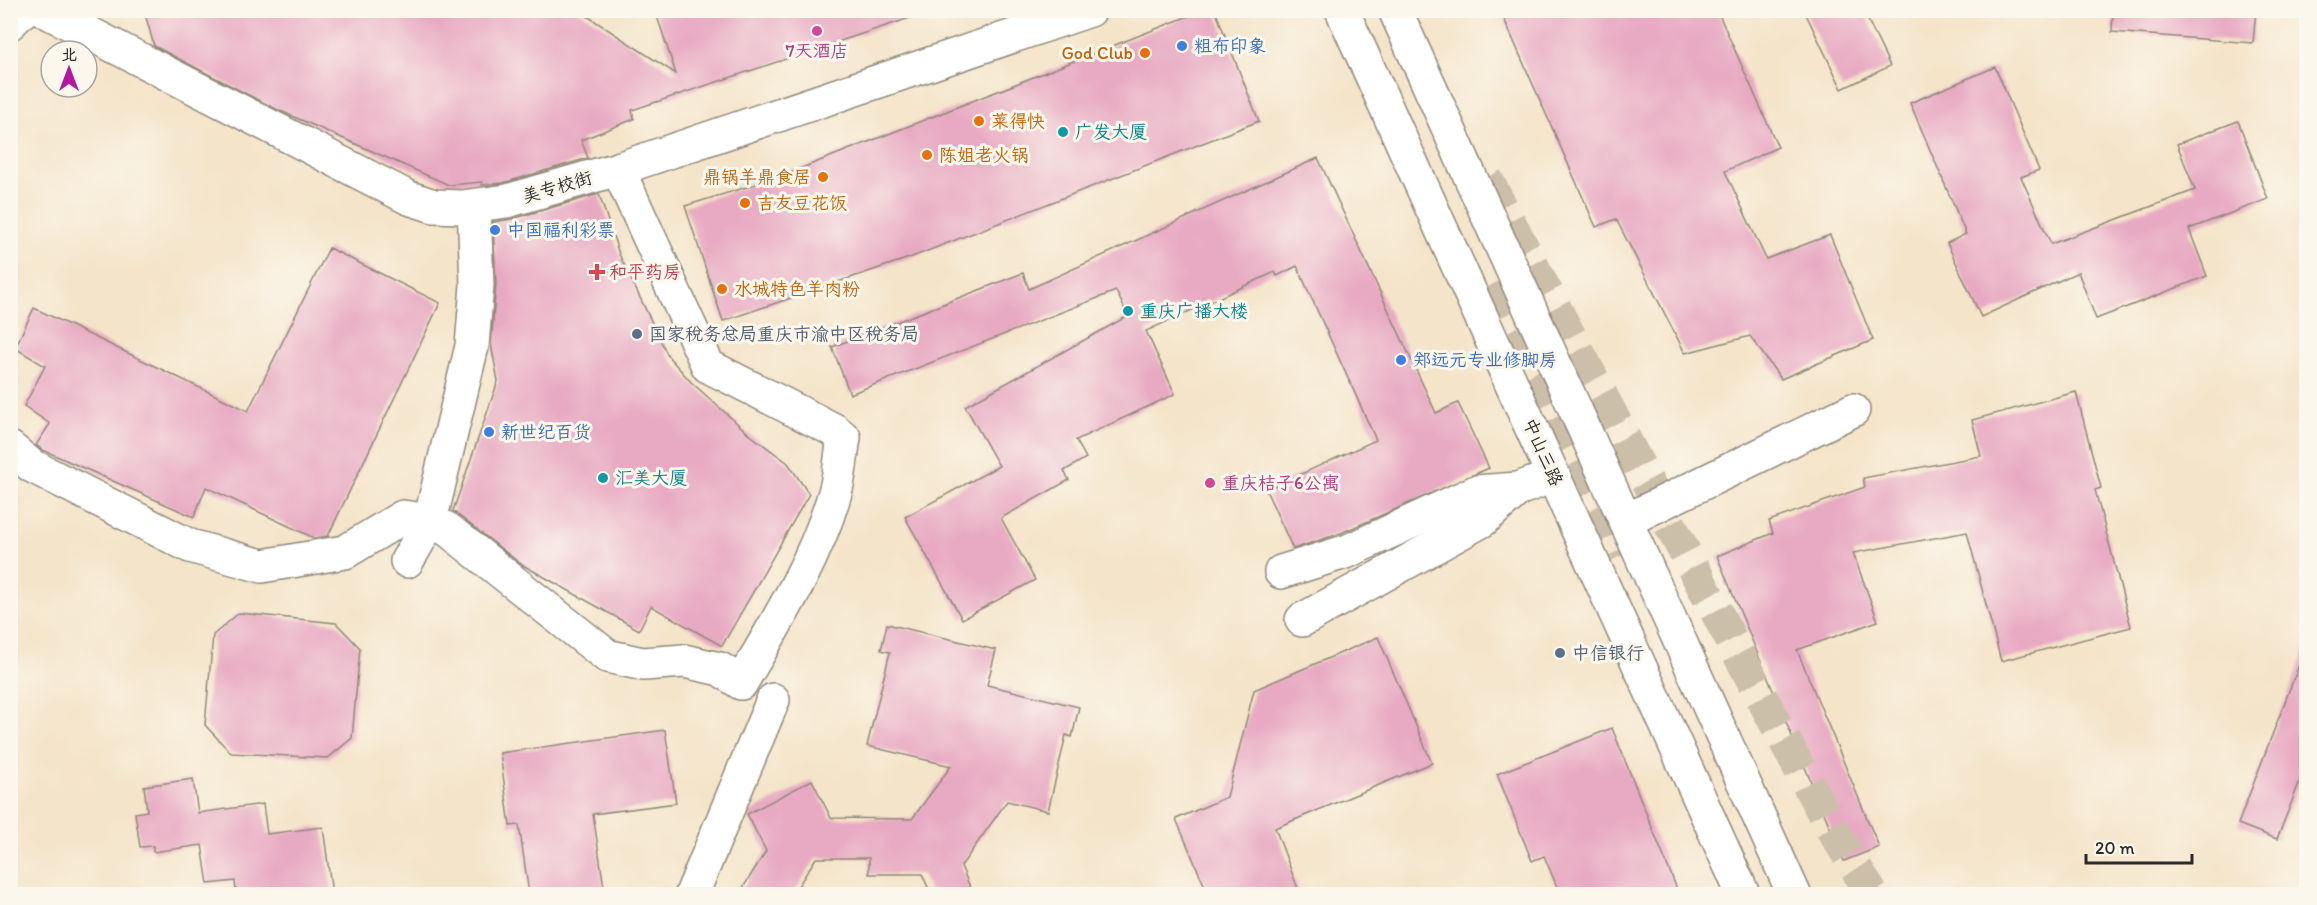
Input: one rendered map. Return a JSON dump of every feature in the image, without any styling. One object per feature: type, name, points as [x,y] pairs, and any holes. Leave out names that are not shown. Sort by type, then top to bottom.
[{"type":"street","points":[[10,23],[22,10]]},
{"type":"street","name":"美专校街","points":[[44,10],[409,198],[434,206],[503,203],[618,169],[1090,10]]},
{"type":"street","name":"中山三路","points":[[1342,10],[1743,894]]},
{"type":"street","points":[[1395,10],[1794,894]]},
{"type":"street","points":[[10,448],[32,466],[190,546],[262,566],[345,552],[403,517],[430,521],[447,529],[607,656],[643,664],[684,661],[720,669],[741,683],[783,611],[816,543],[836,488],[844,438],[834,430],[708,366],[618,169]]},
{"type":"street","points":[[407,561],[430,521],[472,346],[477,285],[474,206]]},
{"type":"street","points":[[1625,521],[1852,410]]},
{"type":"street","points":[[1281,572],[1348,551],[1476,492],[1518,489],[1553,476]]},
{"type":"street","points":[[1302,620],[1483,520],[1518,489]]},
{"type":"street","points":[[692,894],[773,700]]},
{"type":"building","points":[[144,10],[578,10],[676,74],[655,10],[915,10],[916,16],[632,110],[634,119],[581,140],[588,158],[503,183],[449,185],[276,109],[154,46]]},
{"type":"building","name":"广发大厦","points":[[1204,10],[1215,10],[1259,121],[912,257],[723,321],[685,206],[779,177]]},
{"type":"building","points":[[1500,10],[1717,10],[1778,147],[1725,171],[1766,259],[1830,235],[1873,340],[1781,379],[1750,336],[1685,353],[1616,219],[1596,227]]},
{"type":"building","points":[[1804,10],[1863,10],[1890,66],[1842,89]]},
{"type":"building","points":[[2113,10],[2256,10],[2253,43],[2112,32]]},
{"type":"building","points":[[1995,67],[2039,170],[2021,177],[2051,244],[2195,190],[2177,144],[2238,121],[2268,199],[2189,229],[2207,276],[2096,319],[2078,272],[1981,317],[1947,243],[1966,234],[1910,103]]},
{"type":"building","points":[[1318,158],[1436,413],[1458,403],[1489,468],[1341,533],[1293,549],[1266,490],[1376,440],[1297,266],[1277,276],[1275,272],[1146,331],[1175,394],[1076,440],[1086,458],[1064,471],[1069,480],[1001,518],[1035,580],[962,619],[905,517],[999,466],[965,406],[1128,316],[1116,291],[850,394],[832,347],[1023,273],[1029,289]]},
{"type":"building","points":[[599,194],[619,254],[668,356],[691,382],[749,434],[788,463],[809,494],[722,646],[651,606],[639,630],[521,564],[453,511],[498,381],[491,344],[496,284],[493,222],[512,219]]},
{"type":"building","points":[[329,248],[440,303],[328,536],[314,538],[206,487],[194,517],[36,445],[50,424],[24,406],[45,366],[15,348],[34,308],[248,411]]},
{"type":"building","points":[[2076,392],[2101,488],[2095,490],[2131,627],[2001,661],[1967,532],[1853,553],[1878,621],[1797,650],[1879,847],[1844,861],[1717,556],[1773,533],[1769,521],[1865,487],[1863,478],[1981,456],[1972,420]]},
{"type":"building","points":[[239,613],[336,623],[360,648],[352,738],[328,758],[231,753],[205,725],[213,635]]},
{"type":"building","points":[[887,624],[996,650],[987,685],[1079,707],[1072,737],[1066,735],[1048,811],[1007,801],[961,866],[973,894],[931,894],[922,874],[869,874],[869,858],[816,858],[793,894],[739,894],[766,851],[747,814],[812,780],[831,818],[912,819],[951,766],[867,746],[890,652],[881,650]]},
{"type":"building","points":[[1378,637],[1432,763],[1275,828],[1300,894],[1208,894],[1176,819],[1227,797],[1254,690]]},
{"type":"building","points":[[2304,652],[2307,652],[2307,763],[2277,839],[2238,824]]},
{"type":"building","points":[[1612,728],[1679,894],[1560,894],[1544,856],[1532,861],[1497,774]]},
{"type":"building","points":[[665,730],[676,803],[593,814],[605,894],[529,894],[519,825],[510,826],[500,753]]},
{"type":"building","points":[[193,779],[198,813],[263,804],[267,834],[323,827],[332,894],[276,894],[274,887],[236,892],[235,881],[208,884],[202,845],[153,852],[153,846],[140,847],[135,813],[147,811],[144,786]]},
{"type":"tunnel","points":[[1486,178],[1829,824],[1872,894]]},
{"type":"tunnel","points":[[1484,289],[1626,553]]},
{"type":"place","name":"7天酒店","points":[[817,31]]},
{"type":"place","name":"粗布印象","points":[[1182,46]]},
{"type":"place","name":"God Club","points":[[1145,53]]},
{"type":"place","name":"莱得快","points":[[979,121]]},
{"type":"place","name":"广发大厦","points":[[1063,132]]},
{"type":"place","name":"陈姐老火锅","points":[[927,155]]},
{"type":"place","name":"鼎锅羊鼎食居","points":[[823,177]]},
{"type":"place","name":"吉友豆花饭","points":[[745,203]]},
{"type":"place","name":"中国福利彩票","points":[[495,230]]},
{"type":"place","name":"和平药房","points":[[597,272]]},
{"type":"place","name":"水城特色羊肉粉","points":[[722,289]]},
{"type":"place","name":"重庆广播大楼","points":[[1128,311]]},
{"type":"place","name":"国家税务总局重庆市渝中区税务局","points":[[637,334]]},
{"type":"place","name":"郑远元专业修脚房","points":[[1401,360]]},
{"type":"place","name":"新世纪百货","points":[[489,432]]},
{"type":"place","name":"汇美大厦","points":[[603,478]]},
{"type":"place","name":"重庆桔子6公寓","points":[[1210,483]]},
{"type":"place","name":"中信银行","points":[[1560,653]]}]
